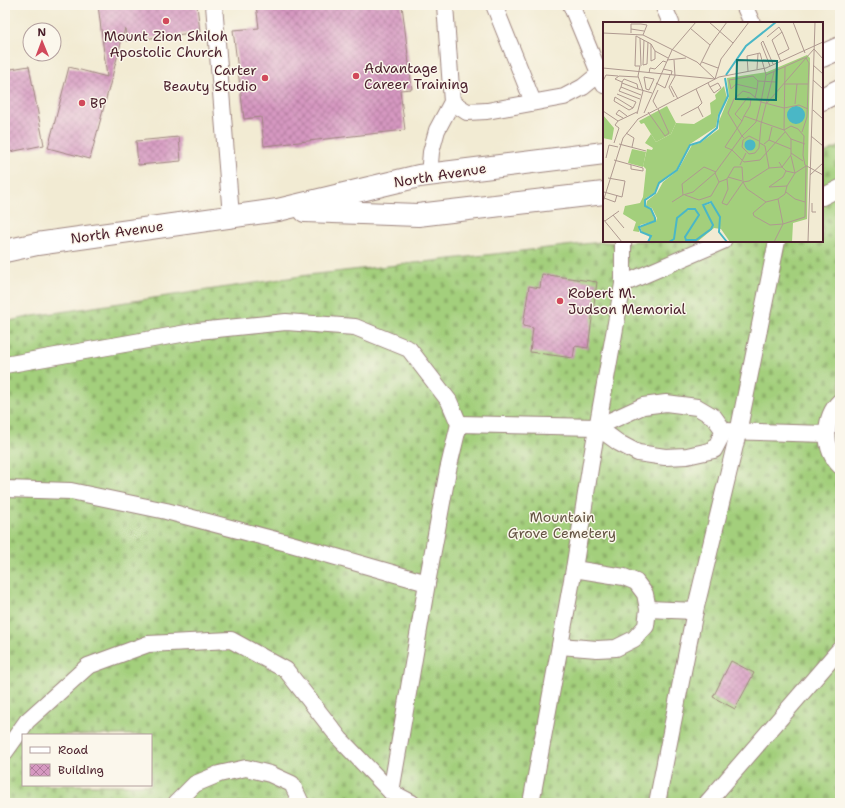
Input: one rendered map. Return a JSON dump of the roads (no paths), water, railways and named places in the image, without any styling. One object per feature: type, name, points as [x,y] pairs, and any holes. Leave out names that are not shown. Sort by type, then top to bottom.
[{"type":"main road","points":[[823,56],[840,48]]},
{"type":"main road","points":[[823,98],[840,90]]},
{"type":"main road","name":"North Avenue","points":[[5,252],[37,244],[278,210],[429,175],[603,153]]},
{"type":"main road","name":"North Avenue","points":[[278,210],[418,215],[603,193]]},
{"type":"lane","points":[[214,5],[231,216]]},
{"type":"lane","points":[[429,175],[431,152],[437,130],[452,102],[445,5]]},
{"type":"lane","points":[[494,5],[533,102]]},
{"type":"lane","points":[[452,102],[467,112],[487,111],[564,97],[602,79],[571,5]]},
{"type":"lane","points":[[663,5],[671,22]]},
{"type":"lane","points":[[744,5],[752,22]]},
{"type":"lane","points":[[823,196],[840,188]]},
{"type":"lane","points":[[531,803],[574,569],[597,427],[623,284],[623,242]]},
{"type":"lane","points":[[623,284],[721,242]]},
{"type":"lane","points":[[657,803],[731,432],[777,242]]},
{"type":"lane","points":[[5,365],[213,330],[286,322],[355,327],[409,349],[449,401],[459,424],[448,470],[427,583],[391,792]]},
{"type":"lane","points":[[840,401],[836,405],[829,419],[827,434],[829,449],[840,466]]},
{"type":"lane","points":[[459,424],[597,427],[643,406],[666,403],[697,407],[714,416],[731,432],[827,434]]},
{"type":"lane","points":[[597,427],[619,443],[638,453],[665,457],[687,456],[714,450],[731,432]]},
{"type":"lane","points":[[5,489],[71,491],[166,511],[291,544],[427,583]]},
{"type":"lane","points":[[560,646],[597,649],[616,648],[634,639],[646,626],[648,609],[645,594],[636,582],[624,577],[574,569]]},
{"type":"lane","points":[[648,609],[695,611]]},
{"type":"lane","points":[[5,752],[27,721],[88,666],[148,644],[231,640],[286,670],[340,739],[391,792],[412,803]]},
{"type":"lane","points":[[707,803],[840,649]]},
{"type":"lane","points":[[176,803],[195,784],[219,774],[246,768],[270,774],[292,784],[301,803]]},
{"type":"place","name":"Mount Zion Shiloh Apostolic Church","points":[[166,21]]},
{"type":"place","name":"Advantage Career Training","points":[[356,76]]},
{"type":"place","name":"Carter Beauty Studio","points":[[265,78]]},
{"type":"place","name":"BP","points":[[82,103]]},
{"type":"place","name":"Robert M. Judson Memorial","points":[[560,301]]},
{"type":"park label","name":"Mountain Grove Cemetery","points":[[562,526]]}]
